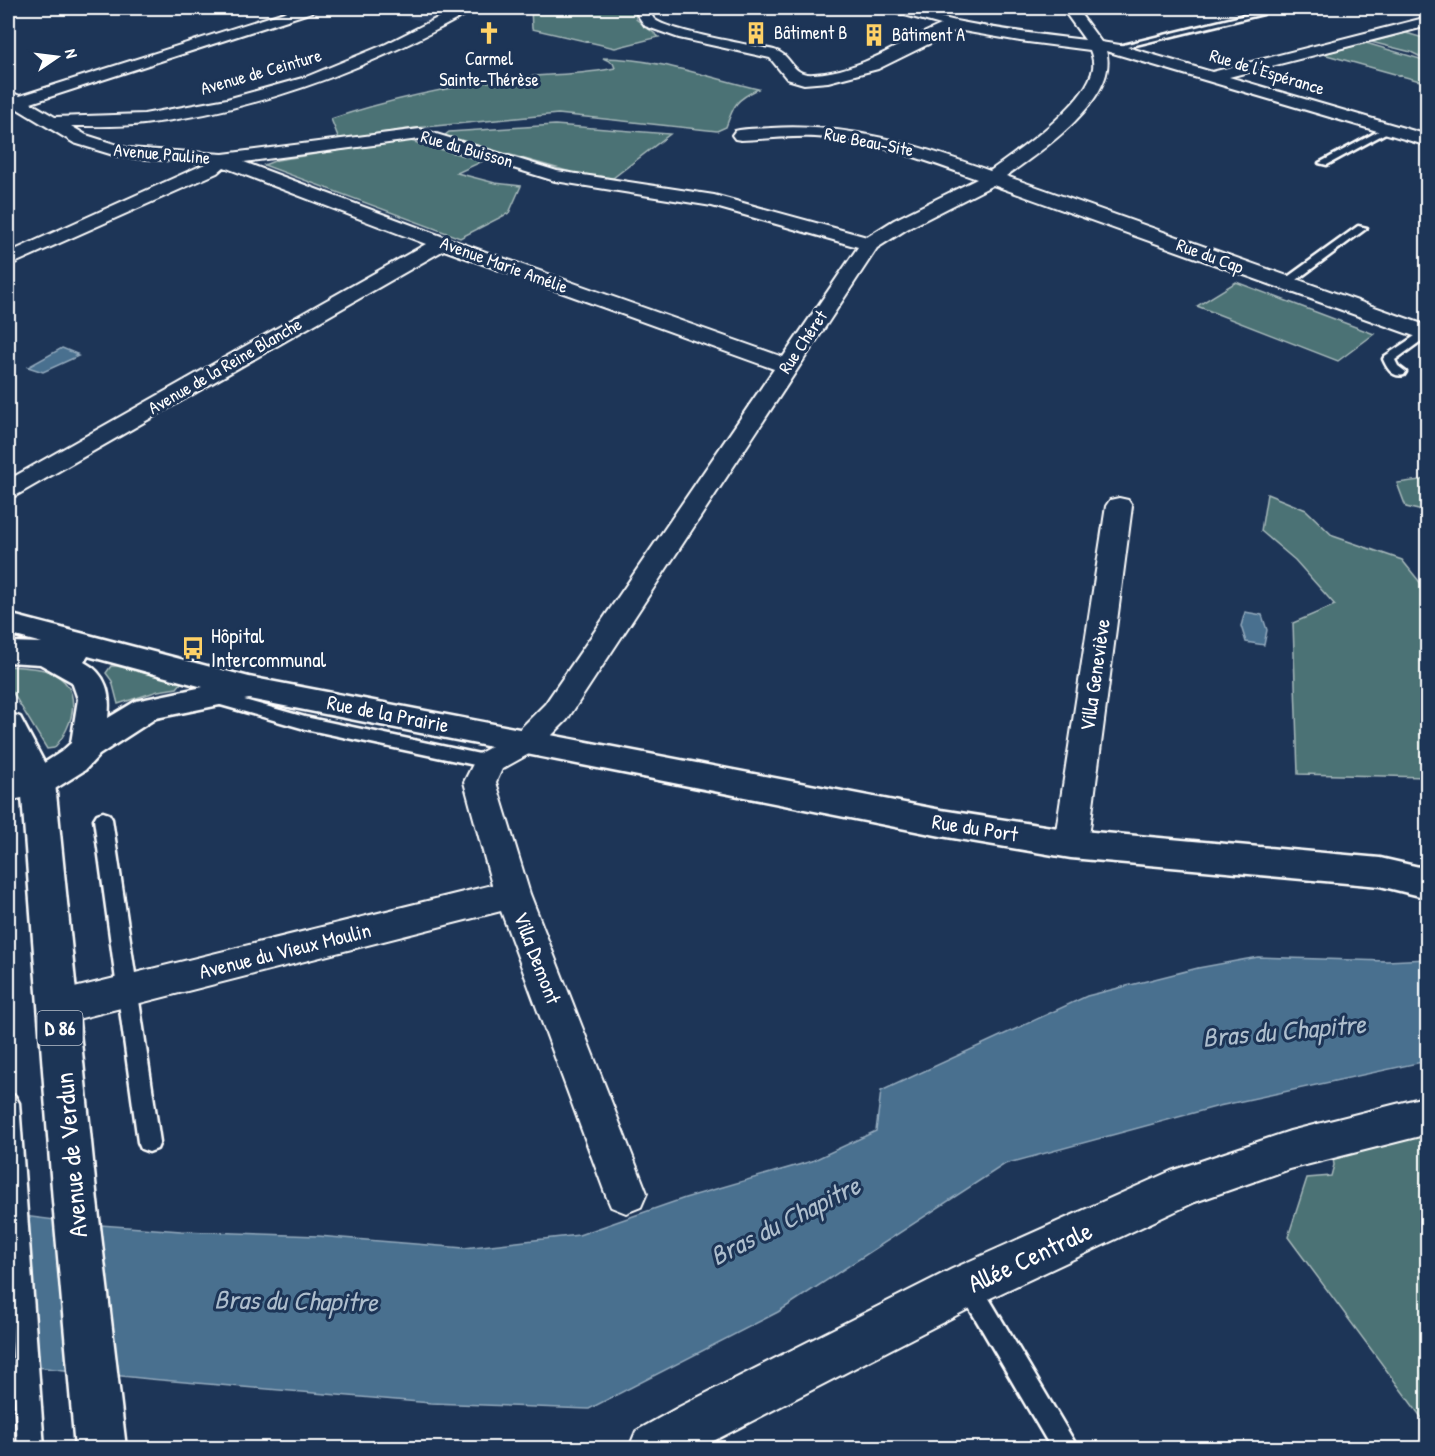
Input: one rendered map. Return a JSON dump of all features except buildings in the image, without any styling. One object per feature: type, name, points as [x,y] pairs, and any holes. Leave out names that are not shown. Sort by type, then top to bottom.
[{"type":"street","points":[[12,101],[310,8]]},
{"type":"street","name":"Avenue de Ceinture","points":[[53,122],[144,118],[210,109],[285,88],[348,65],[407,40],[467,8]]},
{"type":"street","points":[[643,8],[642,11],[650,23],[684,35],[775,55],[782,59],[793,76],[803,79],[817,79],[884,61],[941,30],[956,25]]},
{"type":"street","name":"Rue de l'Espérance","points":[[895,8],[956,25],[1020,37],[1115,48],[1428,141]]},
{"type":"street","name":"Rue Chéret","points":[[527,741],[556,712],[870,244],[903,223],[992,177],[1067,121],[1094,88],[1101,68],[1095,45],[1069,8]]},
{"type":"street","points":[[1213,76],[1428,21]]},
{"type":"street","name":"Avenue Pauline","points":[[12,101],[80,139],[106,149],[170,158],[223,159]]},
{"type":"street","name":"Rue Beau-Site","points":[[741,135],[814,132],[866,138],[917,151],[992,177]]},
{"type":"street","name":"Rue du Buisson","points":[[8,260],[211,169],[223,159],[420,134],[568,179],[660,191],[714,201],[870,244]]},
{"type":"street","name":"Avenue Marie Amélie","points":[[223,159],[442,243],[787,366]]},
{"type":"street","name":"Rue du Cap","points":[[992,177],[1130,232],[1286,283],[1426,333]]},
{"type":"street","name":"Avenue de la Reine Blanche","points":[[8,490],[442,243]]},
{"type":"street","name":"Villa Geneviève","points":[[1071,844],[1119,506]]},
{"type":"street","points":[[8,624],[249,688]]},
{"type":"street","points":[[8,652],[50,656],[129,655]]},
{"type":"street","points":[[50,656],[85,676],[94,699],[87,747]]},
{"type":"street","points":[[23,785],[73,761],[87,747],[147,709],[249,688]]},
{"type":"street","name":"Rue de la Prairie","points":[[249,688],[527,741]]},
{"type":"street","name":"Avenue de Verdun","points":[[8,725],[23,785],[58,1008],[75,1201],[101,1449]]},
{"type":"street","points":[[489,762],[527,741]]},
{"type":"street","name":"Rue du Port","points":[[527,741],[941,823],[1071,844],[1380,872],[1428,884]]},
{"type":"street","name":"Villa Demont","points":[[489,762],[480,782],[512,894],[626,1193]]},
{"type":"street","name":"Avenue du Vieux Moulin","points":[[58,1008],[512,894]]},
{"type":"street","name":"Allée Centrale","points":[[653,1449],[696,1424],[968,1285],[1186,1185],[1290,1150],[1428,1115]]},
{"type":"lane","points":[[1115,48],[1259,14],[1235,8]]},
{"type":"lane","points":[[1324,163],[1389,129]]},
{"type":"lane","points":[[1286,283],[1362,228]]},
{"type":"lane","points":[[1400,372],[1393,368],[1389,359],[1426,333]]},
{"type":"lane","points":[[208,696],[305,723],[489,762]]},
{"type":"lane","points":[[103,819],[149,1142]]},
{"type":"lane","points":[[8,1103],[31,1449]]},
{"type":"lane","points":[[968,1285],[1065,1449]]},
{"type":"shaded area","points":[[365,8],[452,8],[428,22]]},
{"type":"green space","points":[[531,8],[635,8],[636,19],[659,37],[615,48],[532,29]]},
{"type":"green space","points":[[1406,33],[1427,39],[1427,60],[1411,52],[1371,42]]},
{"type":"green space","points":[[1366,43],[1427,61],[1427,83],[1323,54]]},
{"type":"green space","points":[[603,58],[662,65],[758,89],[740,100],[726,127],[717,131],[558,114],[415,128],[339,139],[331,119],[399,99],[468,85],[615,68],[613,63]]},
{"type":"green space","points":[[555,125],[670,134],[613,178],[574,173],[444,136],[449,132]]},
{"type":"green space","points":[[407,140],[483,161],[457,173],[495,183],[521,186],[509,213],[460,238],[264,165],[277,160]]},
{"type":"green space","points":[[1236,282],[1374,334],[1338,361],[1197,306]]},
{"type":"green space","points":[[1427,479],[1427,512],[1406,507],[1397,483]]},
{"type":"green space","points":[[1267,494],[1306,510],[1333,536],[1402,560],[1427,591],[1427,777],[1298,774],[1293,623],[1335,605],[1295,560],[1261,531]]},
{"type":"green space","points":[[8,666],[35,668],[50,672],[68,687],[73,707],[71,718],[67,729],[54,748],[47,749],[8,685]]},
{"type":"green space","points":[[111,666],[182,682],[177,688],[158,691],[118,704],[112,681],[106,673]]},
{"type":"green space","points":[[1427,1124],[1427,1425],[1288,1237],[1307,1178],[1331,1176],[1334,1165],[1332,1151]]},
{"type":"water","points":[[62,348],[78,356],[43,372],[28,367]]},
{"type":"water","points":[[1245,612],[1262,615],[1267,630],[1264,645],[1246,642],[1241,626]]},
{"type":"water","name":"Bras du Chapitre","points":[[1258,957],[1387,961],[1427,959],[1427,1061],[1219,1106],[1005,1164],[778,1312],[589,1409],[431,1403],[150,1379],[8,1364],[8,1214],[87,1224],[181,1231],[318,1236],[464,1248],[579,1235],[685,1198],[812,1161],[876,1131],[881,1091],[1087,996],[1198,968]]},
{"type":"place","name":"Carmel Sainte-Thérèse","points":[[489,33]]},
{"type":"place","name":"Bâtiment B","points":[[756,33]]},
{"type":"place","name":"Bâtiment A","points":[[874,35]]},
{"type":"place","name":"Hôpital Intercommunal","points":[[193,648]]}]
